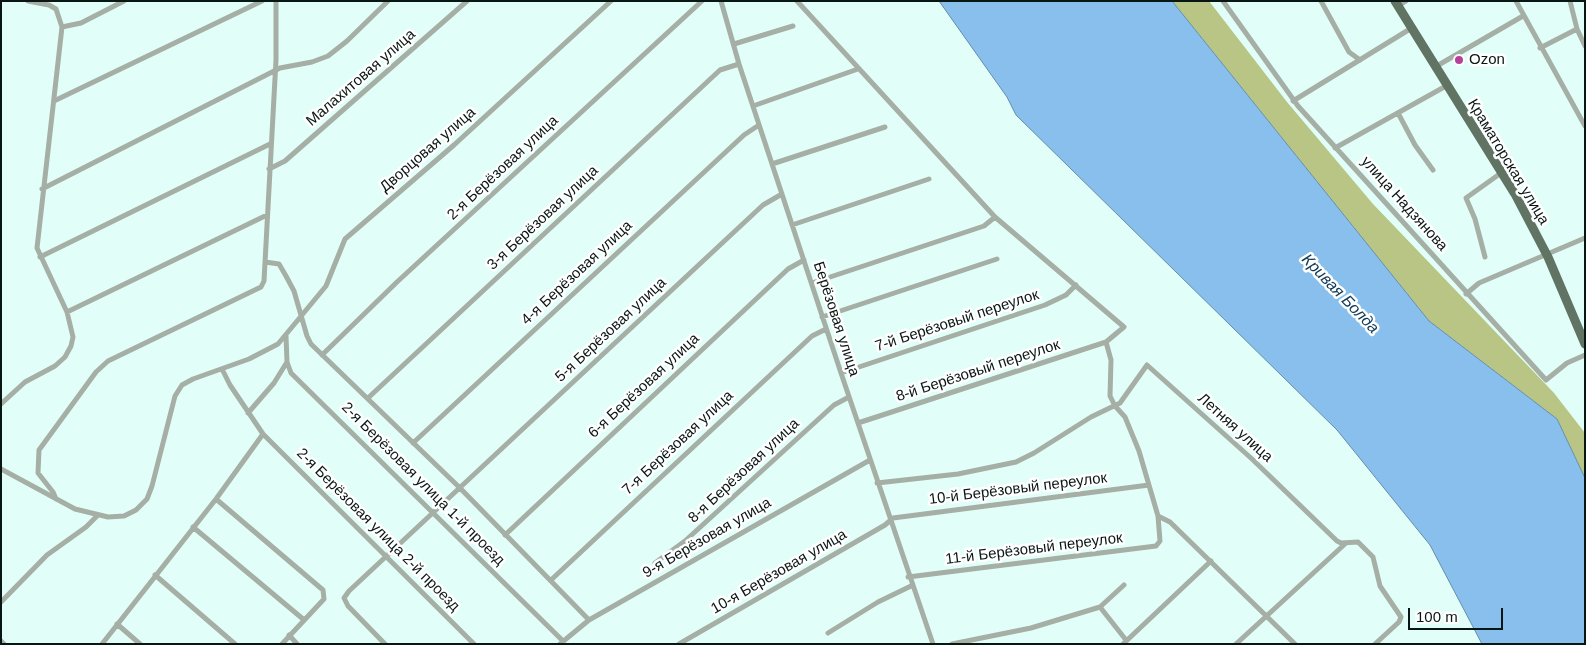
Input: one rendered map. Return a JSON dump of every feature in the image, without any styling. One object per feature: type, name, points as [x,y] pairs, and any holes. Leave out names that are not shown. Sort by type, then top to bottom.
[{"type":"main road","name":"Краматорская улица","points":[[1396,4],[1502,173],[1547,255],[1584,341]]},
{"type":"street","points":[[1,404],[25,382],[55,366],[65,357],[73,337],[67,312],[40,257],[37,238],[62,27],[56,10],[50,5],[28,1]]},
{"type":"street","points":[[62,27],[81,23],[124,1]]},
{"type":"street","points":[[54,101],[262,1]]},
{"type":"street","points":[[56,500],[53,492],[38,473],[39,450],[87,382],[108,362],[261,287],[264,281],[275,71],[276,1]]},
{"type":"street","points":[[42,189],[275,71],[286,66],[321,60],[347,41],[368,18],[388,1]]},
{"type":"street","name":"Малахитовая улица","points":[[269,169],[286,161],[467,1]]},
{"type":"street","name":"Дворцовая улица","points":[[1,469],[75,509],[108,517],[124,516],[136,510],[147,499],[178,391],[182,385],[193,379],[268,351],[286,336],[326,286],[345,239],[454,145],[612,1]]},
{"type":"street","name":"2-я Берёзовая улица","points":[[322,354],[702,1]]},
{"type":"street","name":"Берёзовая улица","points":[[721,1],[739,64],[822,317],[911,586],[933,644]]},
{"type":"street","points":[[797,1],[858,70],[904,116],[995,217],[1124,328],[1106,342],[1111,360],[1110,396],[1131,428],[1158,516],[1170,522],[1268,615],[1295,644]]},
{"type":"street","name":"улица Надзянова","points":[[1223,1],[1293,101],[1546,380],[1567,363],[1585,355]]},
{"type":"street","points":[[1321,1],[1350,52],[1360,60]]},
{"type":"street","points":[[1396,4],[1406,1]]},
{"type":"street","points":[[1516,1],[1540,48],[1585,126]]},
{"type":"street","points":[[1570,1],[1577,29],[1585,46]]},
{"type":"street","points":[[1434,67],[1523,16]]},
{"type":"street","points":[[734,44],[793,26]]},
{"type":"street","points":[[1293,101],[1410,29]]},
{"type":"street","points":[[1540,48],[1577,29]]},
{"type":"street","name":"3-я Берёзовая улица","points":[[368,398],[720,70],[739,64]]},
{"type":"street","points":[[753,106],[858,70]]},
{"type":"street","points":[[1336,148],[1446,86]]},
{"type":"street","points":[[1398,113],[1415,145],[1433,170]]},
{"type":"street","name":"4-я Берёзовая улица","points":[[413,443],[744,135],[759,125]]},
{"type":"street","points":[[772,164],[886,127]]},
{"type":"street","points":[[40,257],[270,144]]},
{"type":"street","points":[[1485,257],[1475,219],[1466,198],[1502,173]]},
{"type":"street","points":[[792,225],[929,179]]},
{"type":"street","name":"5-я Берёзовая улица","points":[[385,644],[348,606],[344,598],[349,591],[764,204],[782,194]]},
{"type":"street","points":[[67,312],[267,215]]},
{"type":"street","points":[[812,283],[984,226],[995,217]]},
{"type":"street","points":[[1466,294],[1480,284],[1585,238]]},
{"type":"street","points":[[822,317],[997,259]]},
{"type":"street","name":"6-я Берёзовая улица","points":[[504,535],[788,269],[804,260]]},
{"type":"street","points":[[265,262],[279,264],[294,291],[307,336],[322,354],[460,488],[504,535],[590,620]]},
{"type":"street","name":"7-й Берёзовый переулок","points":[[841,373],[1045,305],[1066,295],[1076,285]]},
{"type":"street","name":"7-я Берёзовая улица","points":[[551,580],[812,336],[826,328]]},
{"type":"street","points":[[248,413],[274,383],[287,362],[286,336]]},
{"type":"street","name":"8-й Берёзовый переулок","points":[[858,423],[1106,342]]},
{"type":"street","name":"2-я Берёзовая улица 1-й проезд","points":[[287,362],[291,373],[434,513],[561,642]]},
{"type":"street","name":"Летняя улица","points":[[1115,406],[1126,397],[1147,365],[1252,459],[1337,541],[1346,543]]},
{"type":"street","name":"2-я Берёзовая улица 2-й проезд","points":[[222,369],[263,434],[474,644]]},
{"type":"street","name":"8-я Берёзовая улица","points":[[655,563],[685,541],[834,405],[849,397]]},
{"type":"street","points":[[877,483],[958,474],[1016,462],[1034,453],[1091,417],[1115,406]]},
{"type":"street","points":[[102,644],[216,498],[263,434]]},
{"type":"street","name":"9-я Берёзовая улица","points":[[561,642],[590,620],[870,460]]},
{"type":"street","name":"10-й Берёзовый переулок","points":[[890,521],[899,516],[1149,485]]},
{"type":"street","points":[[216,498],[323,590],[324,599],[303,619],[282,644]]},
{"type":"street","points":[[1,602],[47,554],[86,527],[98,515]]},
{"type":"street","name":"11-й Берёзовый переулок","points":[[908,577],[1156,546],[1160,541],[1158,516]]},
{"type":"street","name":"10-я Берёзовая улица","points":[[679,644],[890,521]]},
{"type":"street","points":[[193,527],[303,619]]},
{"type":"street","points":[[1236,644],[1346,543],[1358,542],[1373,557],[1380,586],[1400,613],[1400,620],[1397,624],[1375,644]]},
{"type":"street","points":[[1100,607],[1124,642],[1210,561]]},
{"type":"street","points":[[155,575],[234,644]]},
{"type":"street","points":[[952,644],[1031,628],[1100,607],[1124,585]]},
{"type":"street","points":[[828,632],[878,602],[911,586]]},
{"type":"street","points":[[116,624],[140,644]]},
{"type":"street","points":[[289,635],[298,644]]},
{"type":"street","points":[[1,641],[4,644]]},
{"type":"green space","points":[[1172,1],[1209,1],[1287,102],[1373,204],[1554,393],[1585,433],[1585,478],[1557,419],[1429,321]]},
{"type":"water","name":"Кривая Болда","points":[[939,1],[1172,1],[1429,321],[1557,419],[1585,478],[1585,644],[1482,644],[1430,545],[1337,430],[1016,115],[1007,97]]},
{"type":"place","name":"Ozon","points":[[1459,60]]}]
